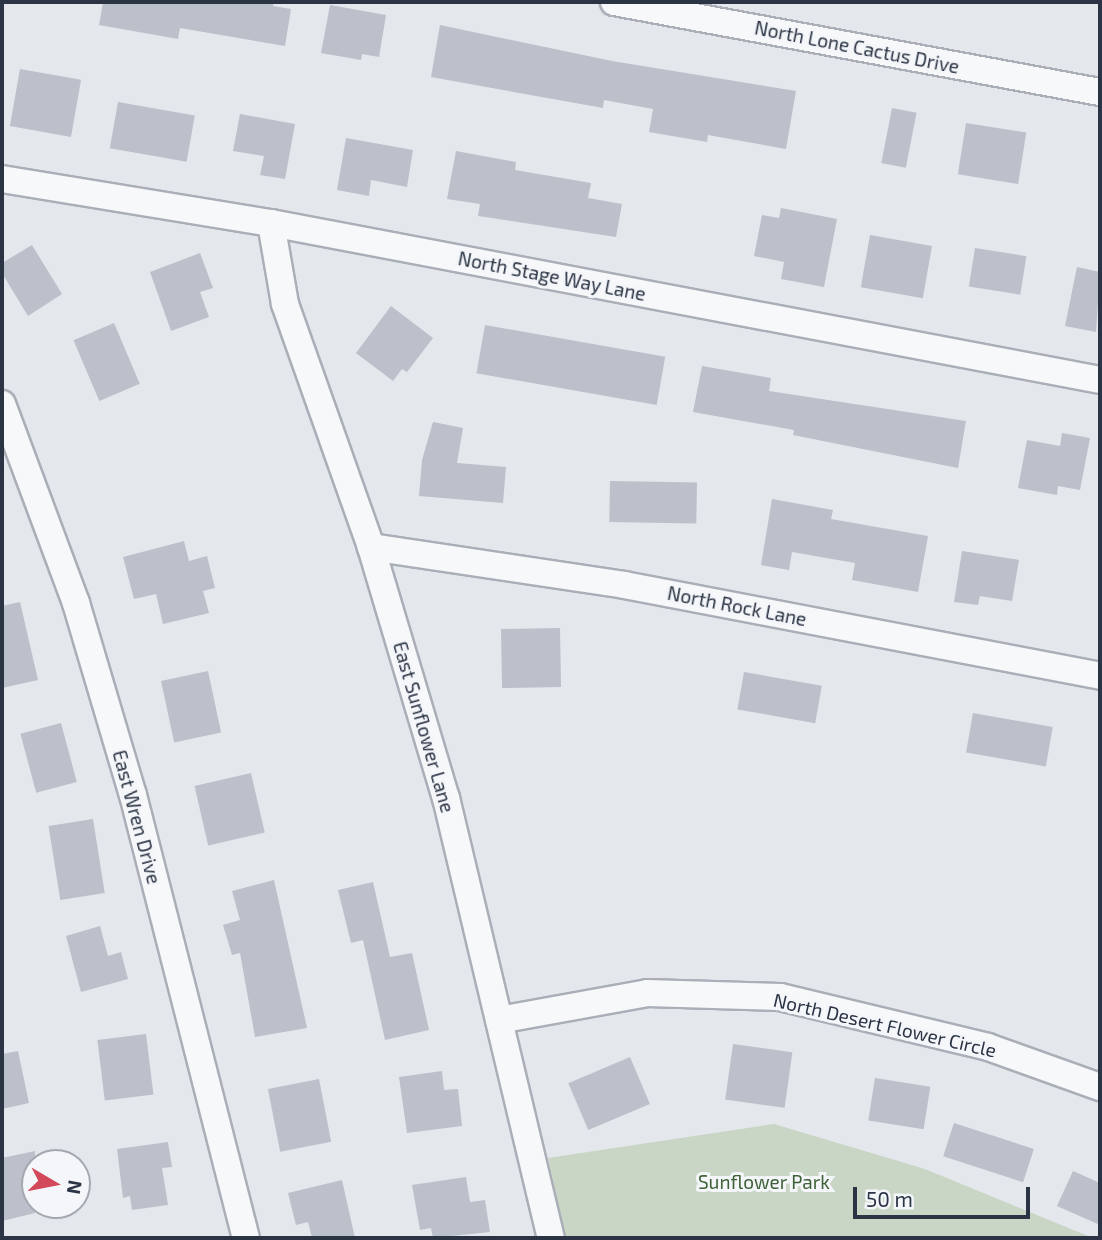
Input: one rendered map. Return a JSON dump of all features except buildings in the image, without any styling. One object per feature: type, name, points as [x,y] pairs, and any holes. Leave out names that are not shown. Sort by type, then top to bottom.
[{"type":"street","name":"North Lone Cactus Drive","points":[[614,2],[1100,92]]},
{"type":"street","name":"North Stage Way Lane","points":[[2,179],[271,223],[1100,380]]},
{"type":"street","name":"East Sunflower Lane","points":[[271,223],[285,304],[371,547],[446,798],[551,1238]]},
{"type":"street","name":"East Wren Drive","points":[[2,404],[76,603],[133,795],[246,1238]]},
{"type":"street","name":"North Rock Lane","points":[[371,547],[624,585],[1100,676]]},
{"type":"street","name":"North Desert Flower Circle","points":[[499,1020],[647,992],[780,997],[988,1047],[1100,1087]]},
{"type":"green space","name":"Sunflower Park","points":[[774,1124],[925,1169],[1093,1238],[566,1238],[548,1158]]}]
